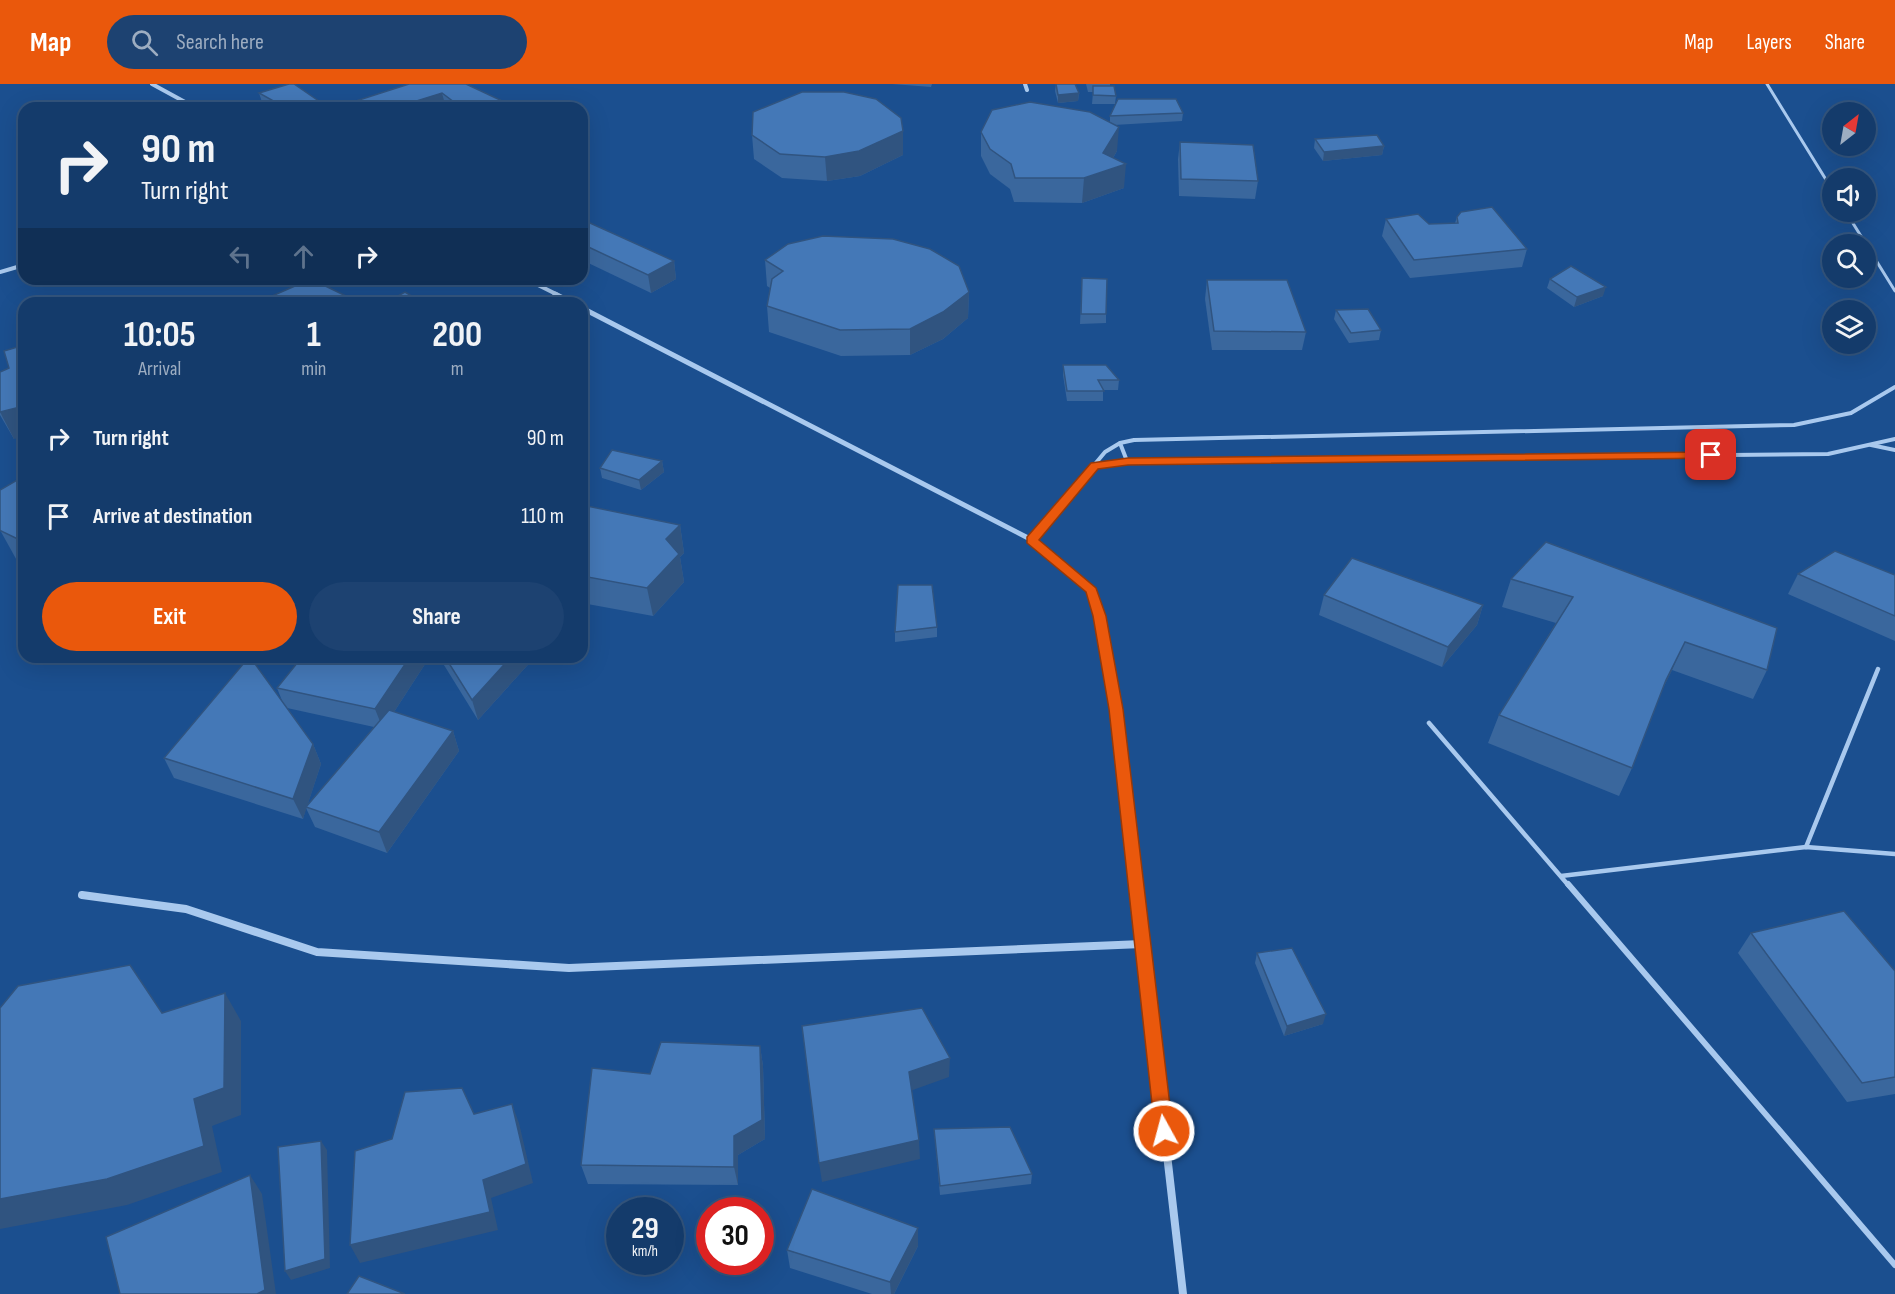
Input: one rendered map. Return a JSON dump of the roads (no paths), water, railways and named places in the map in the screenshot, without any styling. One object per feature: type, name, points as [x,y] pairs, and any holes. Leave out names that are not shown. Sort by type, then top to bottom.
[{"type":"street","points":[[152,84],[185,102]]},
{"type":"street","points":[[1025,84],[1027,90]]},
{"type":"street","points":[[0,272],[18,267]]},
{"type":"street","points":[[538,285],[561,297]]},
{"type":"street","points":[[588,311],[1032,540],[1092,591],[1100,616],[1116,709],[1183,1294]]},
{"type":"street","points":[[82,895],[186,909],[317,951],[569,968],[1142,944]]},
{"type":"lane","points":[[1767,84],[1822,173]]},
{"type":"lane","points":[[1852,222],[1895,291]]},
{"type":"lane","points":[[1032,540],[1105,452],[1120,443],[1134,440],[1794,424],[1851,413],[1895,387]]},
{"type":"lane","points":[[1095,466],[1128,461],[1828,454],[1895,439]]},
{"type":"lane","points":[[1120,443],[1128,461]]},
{"type":"lane","points":[[1869,445],[1895,450]]},
{"type":"lane","points":[[1806,848],[1878,669]]},
{"type":"lane","points":[[1429,723],[1895,1265]]},
{"type":"lane","points":[[1561,876],[1806,848],[1895,854]]}]
